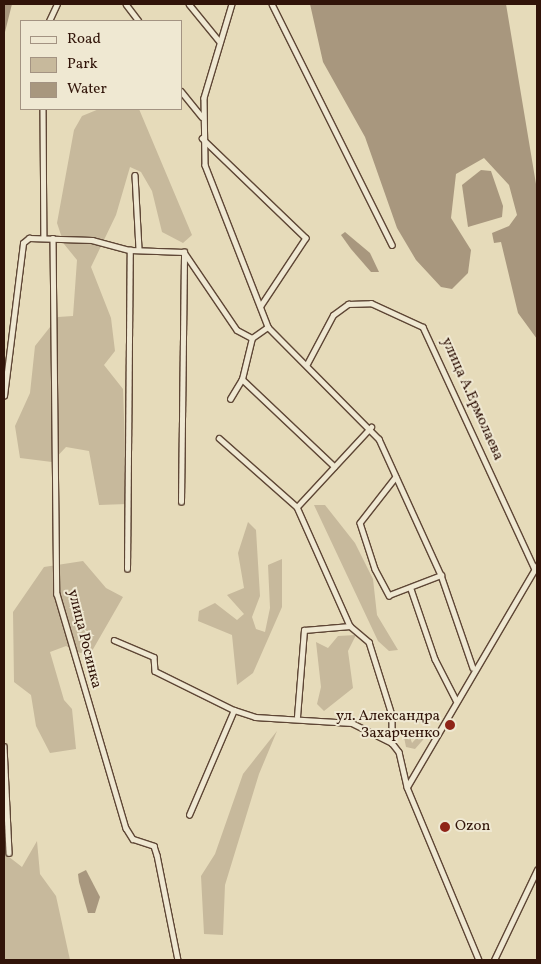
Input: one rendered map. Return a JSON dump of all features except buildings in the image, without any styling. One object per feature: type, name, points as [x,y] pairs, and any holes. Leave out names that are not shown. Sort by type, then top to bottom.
[{"type":"street","points":[[50,20],[58,4]]},
{"type":"street","points":[[126,4],[138,20]]},
{"type":"street","points":[[190,4],[220,42]]},
{"type":"street","points":[[232,4],[220,42],[203,118],[202,138],[205,165],[268,328],[371,428],[396,477],[441,575],[473,668]]},
{"type":"street","points":[[272,4],[392,244]]},
{"type":"street","points":[[182,92],[203,118]]},
{"type":"street","points":[[43,110],[44,237]]},
{"type":"street","points":[[202,138],[306,238],[261,306]]},
{"type":"street","points":[[135,175],[139,250]]},
{"type":"street","points":[[4,396],[23,243],[29,238],[92,240],[130,250],[184,252],[192,257],[225,317],[252,338]]},
{"type":"street","name":"улица Росинка","points":[[54,238],[57,594],[126,828],[132,839],[154,846],[158,855],[178,960]]},
{"type":"street","points":[[127,569],[130,250]]},
{"type":"street","points":[[181,502],[184,252]]},
{"type":"street","name":"улица А.Ермолаева","points":[[306,364],[333,315],[348,304],[371,303],[424,327],[536,567]]},
{"type":"street","points":[[230,399],[242,379],[252,338],[268,328]]},
{"type":"street","points":[[242,379],[334,466]]},
{"type":"street","points":[[297,507],[371,428]]},
{"type":"street","points":[[219,438],[297,507],[350,626],[369,642],[376,660],[377,676],[392,715],[392,744]]},
{"type":"street","points":[[396,477],[363,518],[360,529],[386,592],[395,596],[441,575]]},
{"type":"street","points":[[407,787],[473,668],[536,567]]},
{"type":"street","points":[[411,589],[435,658],[456,700]]},
{"type":"street","points":[[297,717],[304,630],[350,626]]},
{"type":"street","points":[[114,640],[154,657],[155,671],[234,710],[255,717],[297,717],[352,723],[392,744],[400,752],[407,787],[479,960]]},
{"type":"street","points":[[189,815],[234,710]]},
{"type":"street","points":[[4,746],[9,853]]},
{"type":"street","points":[[494,960],[537,870]]},
{"type":"green space","points":[[97,110],[139,110],[192,235],[183,243],[162,232],[152,191],[141,172],[130,167],[116,215],[91,267],[111,318],[115,351],[104,365],[123,389],[127,504],[99,505],[89,451],[66,447],[52,462],[20,458],[15,426],[30,393],[35,346],[58,317],[73,316],[77,260],[64,244],[57,223],[74,130],[82,116]]},
{"type":"green space","points":[[314,505],[325,505],[355,543],[373,579],[377,615],[398,650],[389,651],[378,641]]},
{"type":"green space","points":[[248,522],[256,530],[260,596],[252,617],[256,629],[265,632],[270,608],[268,565],[282,559],[282,607],[253,673],[237,685],[232,635],[198,621],[199,611],[215,603],[237,620],[244,614],[227,595],[244,588],[238,553]]},
{"type":"green space","points":[[83,561],[106,588],[123,597],[92,651],[80,653],[66,646],[50,652],[64,700],[72,709],[76,749],[50,753],[36,726],[31,695],[14,682],[13,612],[44,567]]},
{"type":"green space","points":[[356,635],[348,651],[353,688],[324,711],[317,704],[321,687],[316,642],[328,648],[338,636]]},
{"type":"green space","points":[[277,731],[259,774],[225,885],[223,935],[204,934],[201,876],[215,854],[243,774]]},
{"type":"green space","points":[[408,731],[412,743],[423,731],[429,733],[415,749],[406,747],[403,732]]},
{"type":"green space","points":[[37,841],[40,874],[56,896],[70,960],[4,960],[4,853],[22,867]]},
{"type":"water","points":[[4,4],[12,4],[4,36]]},
{"type":"water","points":[[310,4],[506,4],[537,190],[537,339],[518,313],[501,242],[494,243],[492,233],[509,226],[517,215],[509,185],[484,158],[456,174],[451,218],[471,250],[468,273],[452,289],[441,287],[416,260],[397,228],[365,137],[323,62]]},
{"type":"water","points":[[481,170],[491,171],[503,206],[502,217],[468,227],[462,185]]},
{"type":"water","points":[[345,232],[370,253],[379,272],[371,272],[351,249],[341,235]]},
{"type":"water","points":[[86,870],[100,897],[95,913],[88,913],[79,882],[78,874]]},
{"type":"place","name":"ул. Александра Захарченко","points":[[450,725]]},
{"type":"place","name":"Ozon","points":[[445,827]]}]
